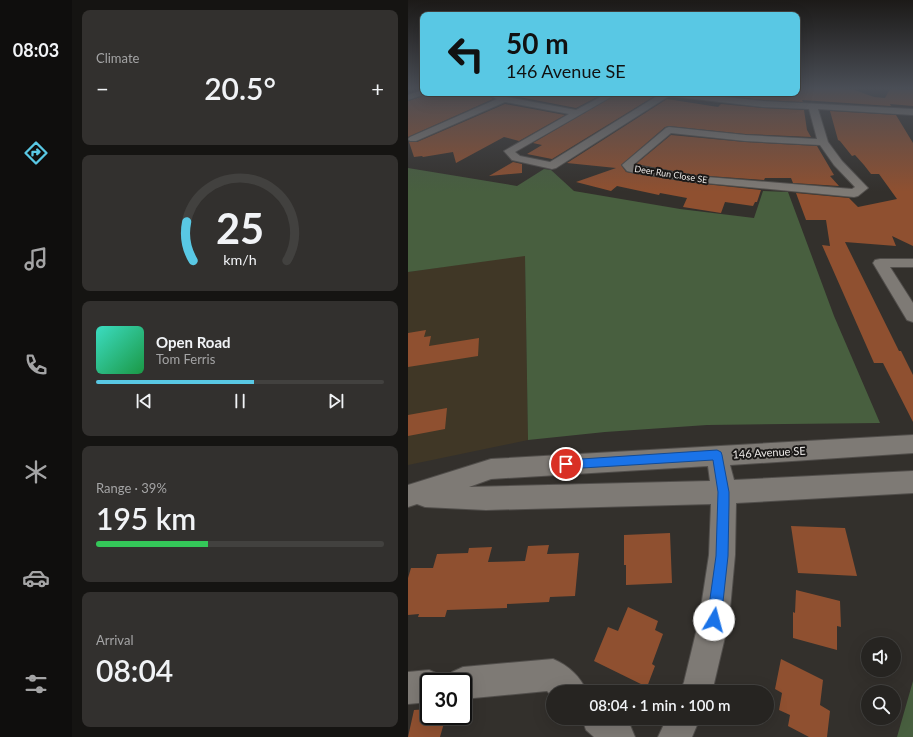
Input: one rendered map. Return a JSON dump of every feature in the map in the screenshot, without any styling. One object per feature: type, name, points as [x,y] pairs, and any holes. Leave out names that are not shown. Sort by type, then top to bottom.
[{"type":"street","points":[[413,139],[451,122]]},
{"type":"street","points":[[560,122],[509,151],[516,158],[552,166],[621,122]]},
{"type":"street","name":"Deer Run Close SE","points":[[817,122],[823,142],[838,163],[862,188],[854,193],[695,179],[632,169],[627,164],[670,130],[745,138],[823,142]]},
{"type":"street","points":[[913,263],[880,263],[913,316]]},
{"type":"street","name":"146 Avenue SE","points":[[411,496],[491,469],[913,444]]},
{"type":"street","points":[[699,685],[714,620],[722,556],[724,492],[717,455]]},
{"type":"street","name":"146 Avenue SE","points":[[411,496],[486,499],[724,492],[913,482]]},
{"type":"street","points":[[472,682],[553,675],[564,685]]},
{"type":"street","points":[[408,688],[420,687]]},
{"type":"street","points":[[605,725],[618,737]]},
{"type":"street","points":[[674,737],[680,725]]},
{"type":"shaded area","points":[[525,255],[528,440],[408,465],[408,272]]},
{"type":"green space","points":[[408,168],[517,186],[544,169],[551,170],[574,191],[680,209],[754,218],[763,191],[788,192],[834,316],[880,423],[707,425],[605,432],[528,440],[525,256],[408,272]]},
{"type":"green space","points":[[913,681],[913,737],[897,737]]},
{"type":"building","points":[[408,122],[441,122],[408,137]]},
{"type":"building","points":[[462,122],[552,122],[519,141],[504,137],[456,163],[453,152],[414,157],[409,142],[417,142]]},
{"type":"building","points":[[568,122],[612,122],[552,159],[527,154],[542,145],[533,143]]},
{"type":"building","points":[[630,122],[806,122],[807,130],[811,137],[745,134],[669,126],[665,127],[621,165],[626,172],[631,173],[695,183],[761,190],[757,202],[755,202],[753,206],[725,202],[721,213],[683,207],[687,198],[660,193],[659,195],[617,186],[611,191],[576,182],[616,168],[567,163]]},
{"type":"building","points":[[833,122],[900,122],[913,143],[913,246],[892,236],[896,246],[845,242],[899,351],[901,351],[913,375],[913,422],[883,363],[874,363],[822,245],[830,246],[826,220],[806,220],[796,193],[849,198],[858,207],[897,199],[879,174],[871,174],[855,155],[852,156],[838,140]]},
{"type":"building","points":[[671,135],[745,142],[817,146],[834,175],[830,176],[839,186],[793,183],[791,178],[765,178],[764,180],[695,175],[636,164]]},
{"type":"building","points":[[513,162],[522,164],[522,173],[489,176]]},
{"type":"building","points":[[426,330],[424,337],[431,336],[429,346],[479,338],[478,356],[408,367],[408,333]]},
{"type":"building","points":[[447,408],[445,429],[408,436],[408,415]]},
{"type":"building","points":[[791,526],[845,528],[857,576],[798,573]]},
{"type":"building","points":[[670,533],[672,583],[626,585],[624,535]]},
{"type":"building","points":[[549,545],[547,554],[579,553],[575,596],[550,597],[549,602],[507,604],[507,608],[447,610],[445,617],[418,617],[419,614],[408,615],[408,578],[411,568],[433,568],[437,554],[468,553],[469,548],[492,547],[488,562],[525,561],[528,546]]},
{"type":"building","points":[[796,590],[840,601],[841,627],[837,626],[837,650],[793,638],[793,612],[795,613]]},
{"type":"building","points":[[628,607],[658,621],[655,630],[663,634],[652,664],[655,666],[648,685],[643,685],[594,661],[608,627],[618,631]]},
{"type":"building","points":[[781,659],[823,680],[820,705],[830,711],[827,737],[809,737],[788,726],[790,715],[779,710],[782,693],[775,689]]},
{"type":"building","points":[[414,710],[420,710],[420,725],[443,725],[440,737],[408,737]]},
{"type":"route","points":[[566,464],[717,455],[724,492],[722,556],[714,620]]}]
